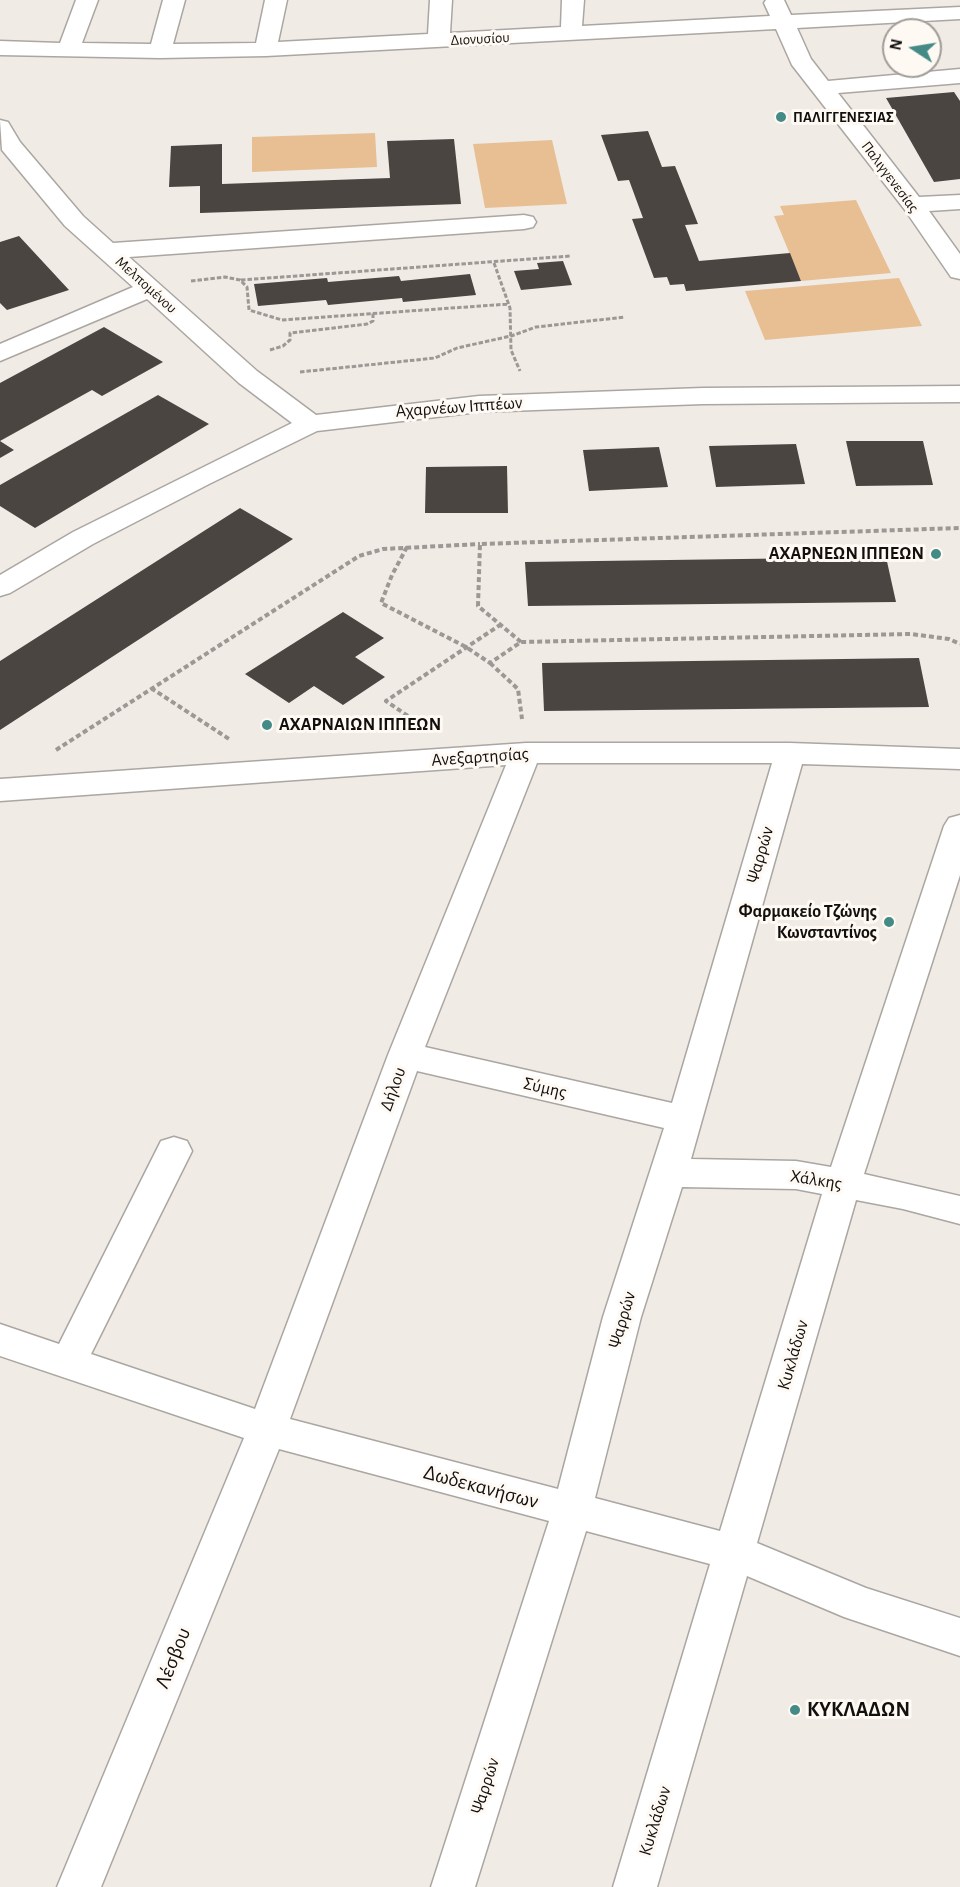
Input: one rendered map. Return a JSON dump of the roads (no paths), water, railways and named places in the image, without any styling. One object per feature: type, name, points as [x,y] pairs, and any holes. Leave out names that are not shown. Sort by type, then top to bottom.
[{"type":"street","points":[[69,49],[87,0]]},
{"type":"street","points":[[160,51],[174,0]]},
{"type":"street","points":[[266,49],[276,0]]},
{"type":"street","points":[[438,41],[441,0]]},
{"type":"street","points":[[571,34],[573,0]]},
{"type":"street","name":"Παλιγγενεσίας","points":[[774,0],[800,60],[913,205],[960,272]]},
{"type":"street","name":"Διονυσίου","points":[[0,48],[160,51],[266,49],[960,13]]},
{"type":"street","points":[[821,88],[960,76]]},
{"type":"street","name":"Μελπομένου","points":[[0,127],[10,145],[75,221],[240,370],[311,424]]},
{"type":"street","points":[[913,205],[960,202]]},
{"type":"street","points":[[107,251],[524,222]]},
{"type":"street","points":[[0,353],[150,289]]},
{"type":"street","name":"Αχαρνέων Ιππέων","points":[[0,587],[83,538],[311,424],[423,409],[534,402],[703,396],[960,394]]},
{"type":"street","name":"Ανεξαρτησίας","points":[[0,790],[526,753],[790,753],[960,759]]},
{"type":"street","name":"Δήλου","points":[[267,1429],[405,1055],[526,753]]},
{"type":"street","name":"Ψαρρών","points":[[453,1887],[572,1511],[622,1317],[669,1173],[790,753]]},
{"type":"street","name":"Κυκλάδων","points":[[635,1887],[736,1553],[843,1184],[960,826]]},
{"type":"street","name":"Σύμης","points":[[405,1055],[685,1119]]},
{"type":"street","points":[[68,1363],[174,1151]]},
{"type":"street","name":"Χάλκης","points":[[669,1173],[796,1176],[903,1195],[960,1210]]},
{"type":"street","name":"Δωδεκανήσων","points":[[0,1340],[267,1429],[736,1553],[859,1604],[960,1637]]},
{"type":"street","name":"Λέσβου","points":[[79,1887],[267,1429]]},
{"type":"place","name":"ΠΑΛΙΓΓΕΝΕΣΙΑΣ","points":[[781,117]]},
{"type":"place","name":"ΑΧΑΡΝΕΩΝ ΙΠΠΕΩΝ","points":[[936,554]]},
{"type":"place","name":"ΑΧΑΡΝΑΙΩΝ ΙΠΠΕΩΝ","points":[[267,725]]},
{"type":"place","name":"Φαρμακείο Τζώνης Κωνσταντίνος","points":[[889,922]]},
{"type":"place","name":"ΚΥΚΛΑΔΩΝ","points":[[795,1710]]}]
